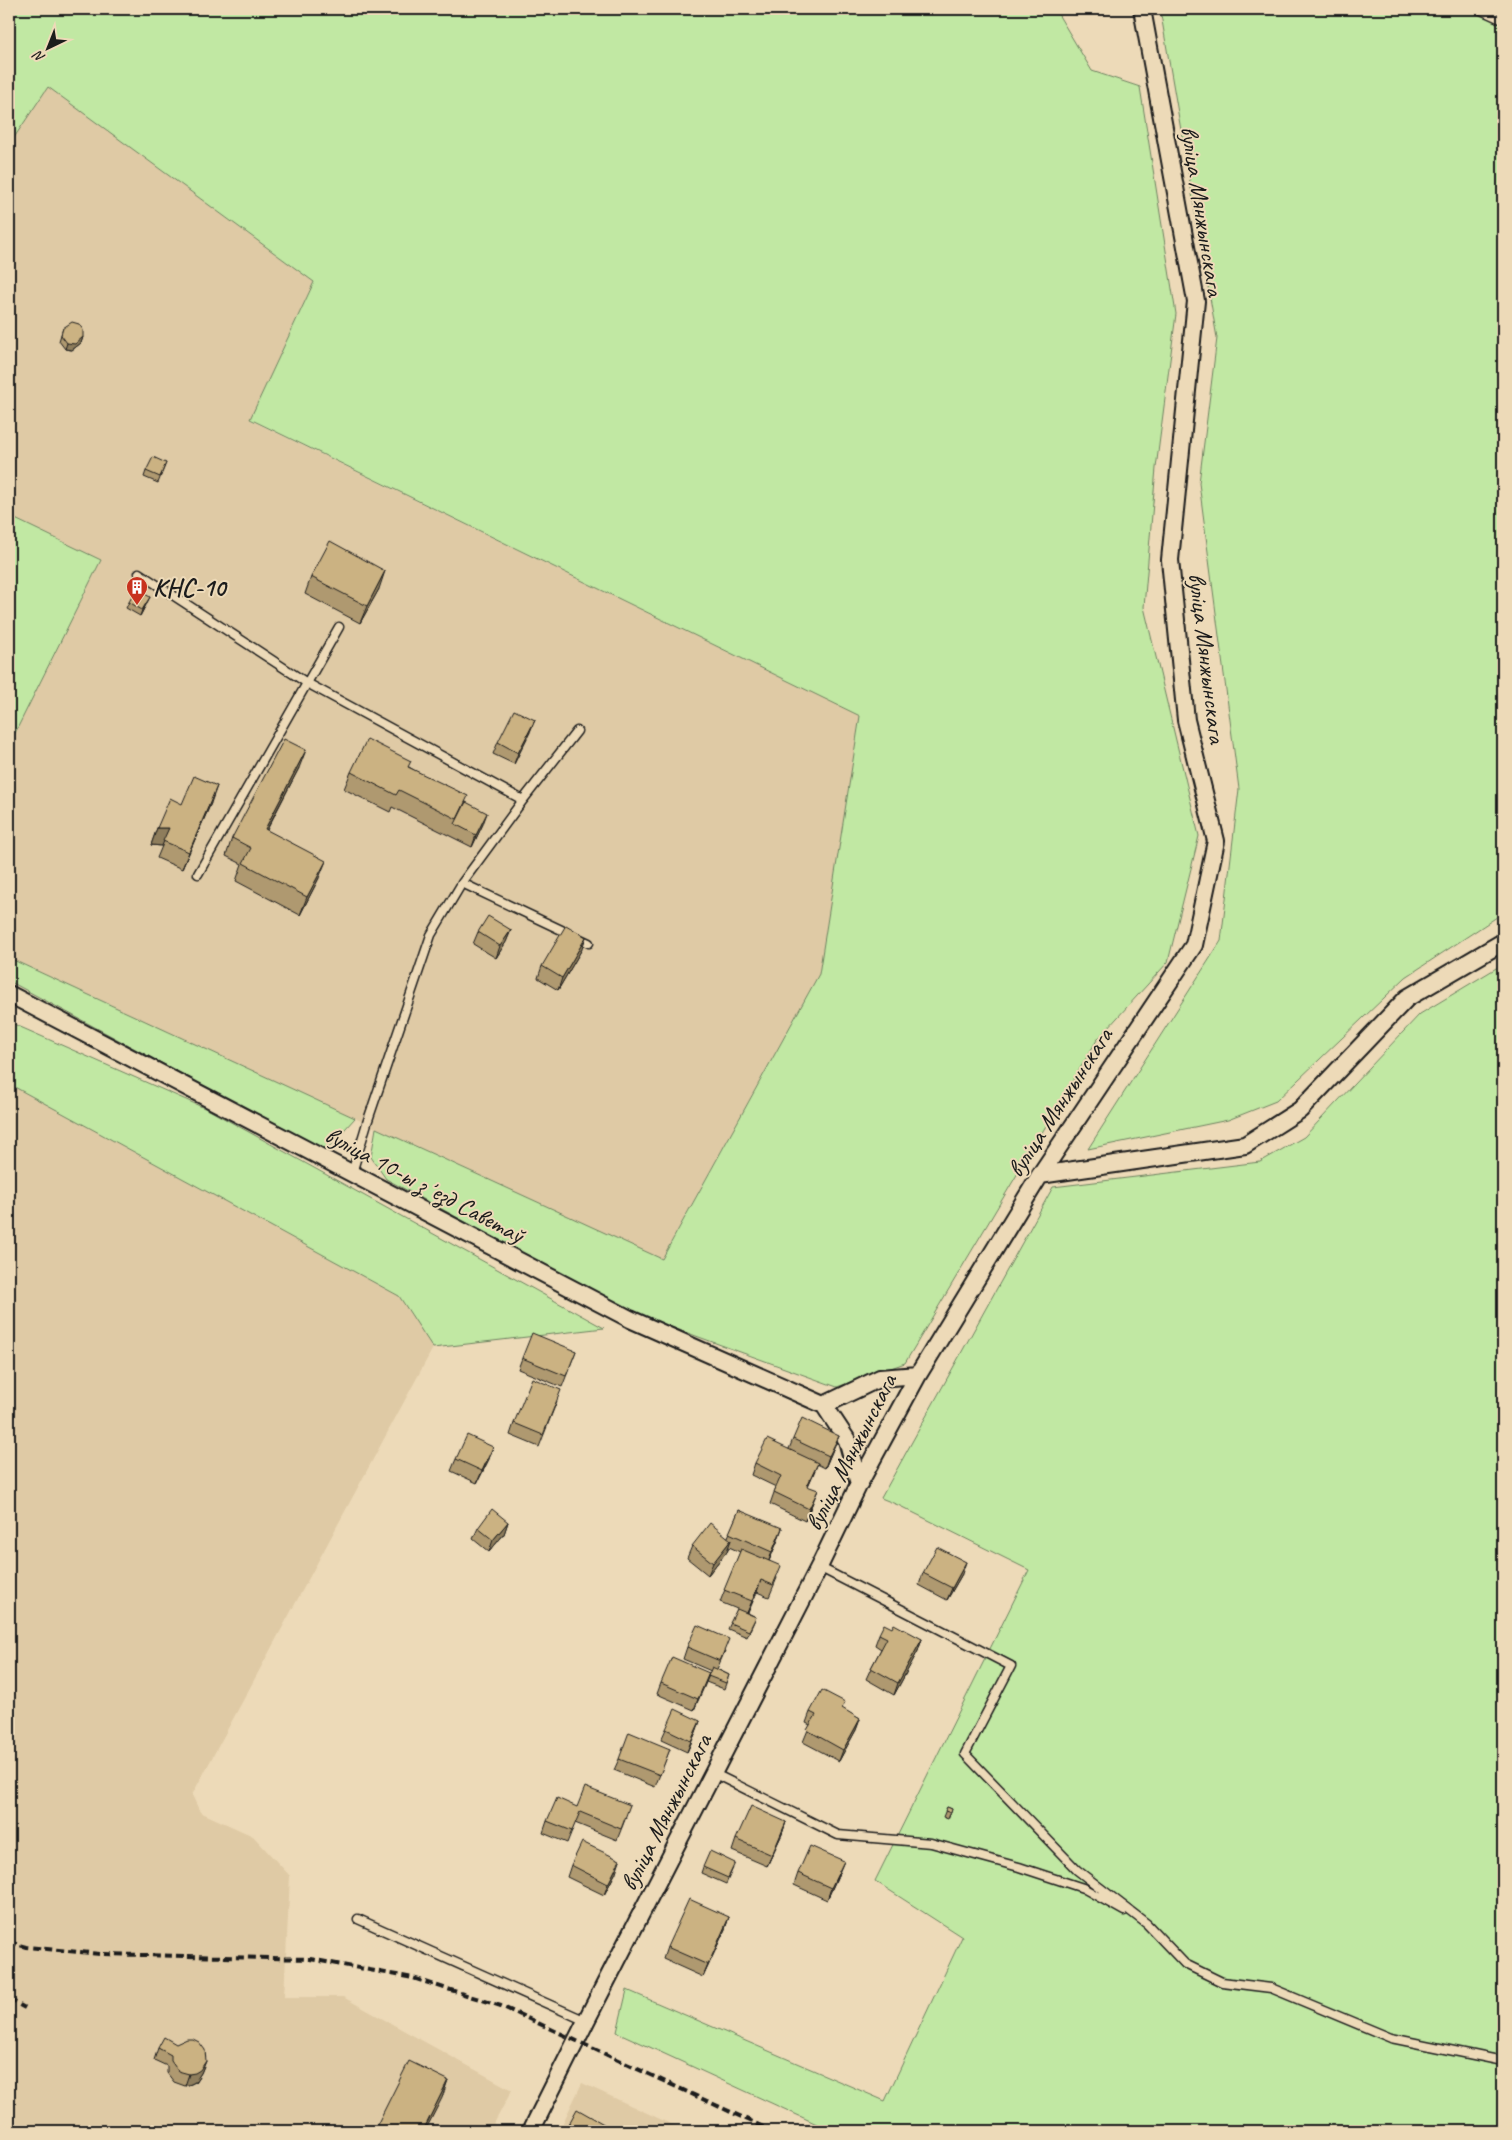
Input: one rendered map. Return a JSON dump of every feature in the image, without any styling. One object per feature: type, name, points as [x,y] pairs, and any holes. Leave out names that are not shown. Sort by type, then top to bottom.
[{"type":"street","name":"вуліца Мянжынскага","points":[[532,2131],[586,2021],[819,1567],[859,1484],[918,1375],[1040,1175],[1194,945],[1216,841],[1186,720],[1170,560],[1196,301],[1142,9]]},
{"type":"street","points":[[1040,1175],[1245,1145],[1300,1110],[1407,998],[1503,942]]},
{"type":"street","name":"вуліца 10-ы зʼезд Саветаў","points":[[9,994],[630,1319],[824,1405]]},
{"type":"street","points":[[859,1484],[847,1440],[824,1405],[880,1378],[918,1375]]},
{"type":"lane","points":[[1478,9],[1503,20]]},
{"type":"lane","points":[[139,573],[307,683],[523,800]]},
{"type":"lane","points":[[198,874],[339,627]]},
{"type":"lane","points":[[352,1173],[431,935],[462,883],[577,731]]},
{"type":"lane","points":[[462,883],[589,943]]},
{"type":"lane","points":[[819,1567],[1011,1666],[965,1754],[1078,1870],[1147,1924],[1185,1964],[1222,1982],[1271,1988],[1391,2038],[1503,2061]]},
{"type":"lane","points":[[713,1773],[838,1835],[931,1843],[1019,1867],[1083,1888],[1147,1924]]},
{"type":"lane","points":[[358,1919],[586,2021]]},
{"type":"shaded area","points":[[48,86],[314,282],[250,420],[860,716],[819,974],[661,1260],[9,958],[9,745],[101,560],[9,516],[9,145]]},
{"type":"shaded area","points":[[9,1084],[399,1296],[433,1348],[192,1795],[200,1812],[253,1836],[290,1876],[284,1997],[343,1997],[512,2090],[490,2131],[9,2131]]},
{"type":"shaded area","points":[[582,2083],[686,2131],[559,2131]]},
{"type":"green space","points":[[9,9],[1055,9],[1092,71],[1140,87],[1176,314],[1156,468],[1144,607],[1199,836],[1168,962],[1097,1040],[905,1363],[837,1387],[638,1315],[386,1179],[371,1157],[376,1128],[662,1259],[819,974],[860,716],[250,419],[314,282],[48,87],[9,145]]},
{"type":"green space","points":[[1160,9],[1503,9],[1503,913],[1406,977],[1276,1101],[1228,1120],[1088,1149],[1221,941],[1239,789],[1199,483],[1217,338]]},
{"type":"green space","points":[[9,516],[101,560],[9,745]]},
{"type":"green space","points":[[9,958],[355,1118],[325,1151],[9,981]]},
{"type":"green space","points":[[1503,964],[1503,2131],[832,2131],[617,2032],[627,1990],[885,2101],[962,1937],[875,1881],[1029,1570],[881,1498],[1053,1187],[1260,1162],[1304,1137],[1420,1014]]},
{"type":"green space","points":[[9,1022],[209,1110],[604,1328],[433,1348],[399,1296],[9,1084]]},
{"type":"building","points":[[72,322],[79,324],[83,330],[83,337],[75,344],[67,343],[61,335],[63,328]]},
{"type":"building","points":[[153,457],[166,463],[160,477],[146,471]]},
{"type":"building","points":[[330,541],[385,571],[367,606],[311,577]]},
{"type":"building","points":[[136,589],[150,597],[142,610],[129,602]]},
{"type":"building","points":[[514,710],[535,720],[518,753],[498,742]]},
{"type":"building","points":[[284,739],[306,750],[265,829],[326,861],[307,897],[243,863],[251,848],[232,838]]},
{"type":"building","points":[[367,739],[411,761],[408,767],[468,796],[457,819],[399,790],[396,795],[351,772]]},
{"type":"building","points":[[194,776],[217,786],[189,852],[163,841],[169,828],[157,828],[170,798],[182,804]]},
{"type":"building","points":[[466,802],[487,813],[476,835],[455,824]]},
{"type":"building","points":[[488,916],[511,930],[500,946],[478,932]]},
{"type":"building","points":[[566,925],[586,937],[562,978],[542,966]]},
{"type":"building","points":[[532,1333],[576,1351],[566,1376],[522,1358]]},
{"type":"building","points":[[532,1378],[561,1390],[543,1435],[514,1423]]},
{"type":"building","points":[[802,1418],[839,1436],[829,1456],[793,1439]]},
{"type":"building","points":[[467,1435],[493,1447],[482,1471],[456,1459]]},
{"type":"building","points":[[767,1439],[818,1463],[807,1486],[818,1490],[809,1509],[774,1492],[781,1476],[755,1463]]},
{"type":"building","points":[[492,1509],[508,1522],[493,1540],[478,1528]]},
{"type":"building","points":[[739,1510],[782,1528],[772,1552],[729,1533]]},
{"type":"building","points":[[710,1523],[731,1540],[713,1563],[692,1546]]},
{"type":"building","points":[[937,1547],[966,1562],[952,1588],[923,1573]]},
{"type":"building","points":[[741,1549],[781,1566],[773,1585],[761,1580],[752,1601],[724,1590]]},
{"type":"building","points":[[737,1609],[756,1617],[749,1631],[730,1623]]},
{"type":"building","points":[[884,1624],[892,1628],[894,1624],[922,1639],[898,1683],[871,1668],[887,1638],[879,1634]]},
{"type":"building","points":[[697,1625],[729,1639],[720,1661],[687,1647]]},
{"type":"building","points":[[672,1657],[709,1673],[698,1699],[661,1683]]},
{"type":"building","points":[[712,1667],[729,1675],[726,1683],[708,1676]]},
{"type":"building","points":[[822,1690],[845,1702],[842,1708],[860,1719],[843,1750],[807,1730],[816,1715],[810,1712]]},
{"type":"building","points":[[675,1709],[700,1721],[691,1741],[666,1729]]},
{"type":"building","points":[[629,1732],[670,1749],[660,1775],[619,1759]]},
{"type":"building","points":[[585,1787],[630,1805],[621,1829],[580,1812],[572,1831],[547,1821],[557,1798],[577,1807]]},
{"type":"building","points":[[751,1806],[786,1822],[772,1855],[736,1839]]},
{"type":"building","points":[[947,1807],[952,1809],[951,1813],[945,1811]]},
{"type":"building","points":[[582,1842],[620,1860],[608,1884],[571,1865]]},
{"type":"building","points":[[810,1846],[844,1861],[831,1888],[798,1873]]},
{"type":"building","points":[[710,1851],[735,1863],[728,1878],[703,1867]]},
{"type":"building","points":[[689,1899],[729,1917],[708,1965],[667,1947]]},
{"type":"building","points":[[164,2037],[176,2044],[187,2039],[199,2042],[205,2050],[206,2061],[200,2070],[189,2074],[178,2071],[171,2061],[171,2055],[158,2048]]},
{"type":"building","points":[[409,2061],[448,2080],[423,2131],[374,2131]]},
{"type":"building","points":[[577,2109],[616,2131],[565,2131]]},
{"type":"railway","points":[[9,1942],[26,1947],[101,1954],[310,1959],[413,1978],[501,2006],[772,2131]]},
{"type":"railway","points":[[9,1999],[25,2008]]},
{"type":"place","name":"КНС-10","points":[[137,606]]}]
